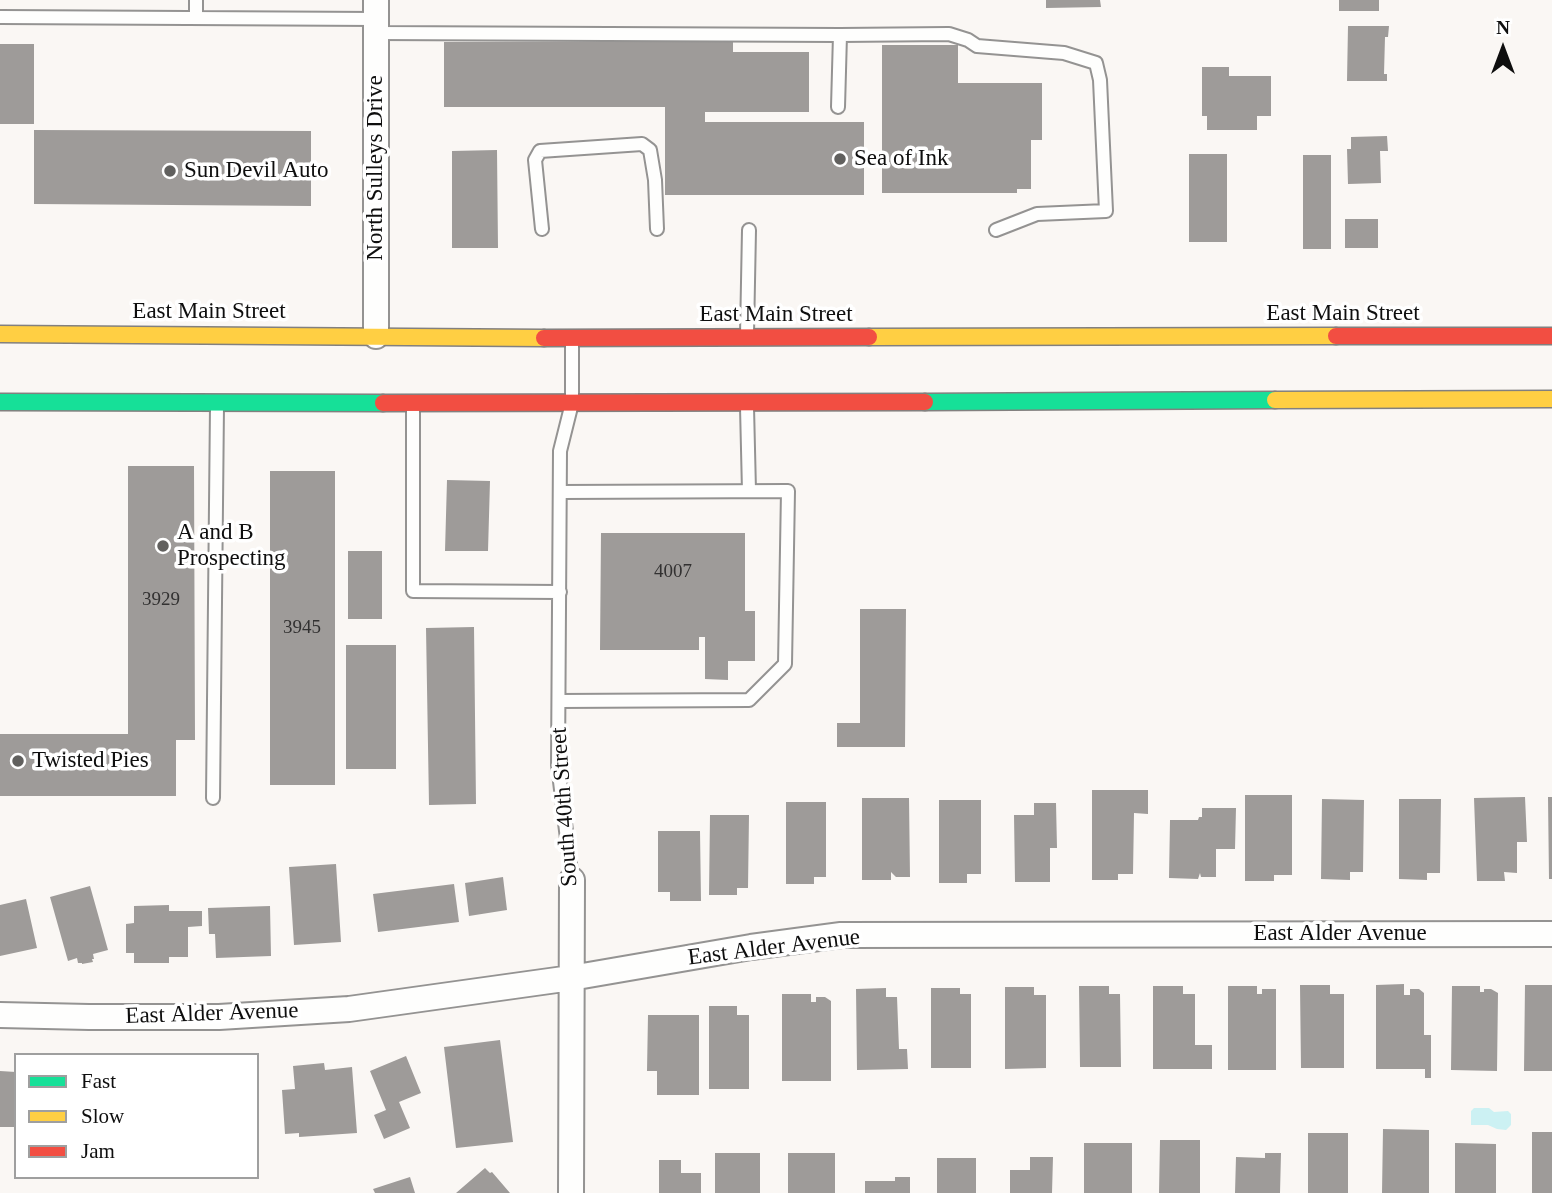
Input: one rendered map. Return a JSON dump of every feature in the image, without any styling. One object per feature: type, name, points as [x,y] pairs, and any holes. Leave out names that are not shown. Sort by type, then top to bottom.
[{"type":"main road","name":"East Main Street","points":[[0,334],[572,338],[1552,336]]},
{"type":"main road","points":[[0,402],[1552,400]]},
{"type":"street","name":"North Sulleys Drive","points":[[376,17],[376,336]]},
{"type":"street","name":"South 40th Street","points":[[571,1193],[572,880]]},
{"type":"street","name":"East Alder Avenue","points":[[0,1014],[219,1017],[349,1009],[571,978],[751,947],[841,936],[1552,934]]},
{"type":"lane","points":[[196,0],[196,18]]},
{"type":"lane","points":[[0,17],[376,17],[840,34],[949,34],[977,46],[1064,52],[1096,63],[1100,80],[1105,211],[1037,214],[996,230]]},
{"type":"lane","points":[[838,107],[840,34]]},
{"type":"lane","points":[[542,229],[535,160],[540,151],[642,144],[650,150],[655,180],[657,229]]},
{"type":"lane","points":[[746,338],[750,229]]},
{"type":"lane","name":"South 40th Street","points":[[572,338],[572,403],[560,451],[558,765],[572,880]]},
{"type":"lane","points":[[213,798],[217,402]]},
{"type":"lane","points":[[413,402],[413,591],[559,592]]},
{"type":"lane","points":[[747,402],[749,491]]},
{"type":"lane","points":[[559,701],[749,700],[785,664],[788,491],[560,492]]},
{"type":"water","points":[[1474,1108],[1489,1108],[1494,1112],[1508,1111],[1511,1114],[1511,1125],[1506,1130],[1488,1125],[1471,1125],[1471,1111]]},
{"type":"building","points":[[1046,0],[1100,0],[1101,7],[1046,8]]},
{"type":"building","points":[[1339,0],[1379,0],[1379,11],[1339,11]]},
{"type":"building","points":[[1348,26],[1389,26],[1388,37],[1385,37],[1384,74],[1387,74],[1387,81],[1347,81]]},
{"type":"building","points":[[733,41],[733,52],[809,52],[809,112],[705,112],[705,122],[864,122],[864,195],[665,195],[665,107],[444,107],[444,42]]},
{"type":"building","points":[[0,44],[34,44],[34,124],[0,124]]},
{"type":"building","points":[[882,45],[958,45],[958,83],[1042,83],[1042,140],[1031,140],[1031,189],[1017,189],[1017,193],[882,193]]},
{"type":"building","points":[[1202,67],[1229,67],[1229,76],[1271,76],[1271,116],[1257,116],[1257,130],[1207,130],[1207,116],[1202,116]]},
{"type":"building","points":[[34,130],[311,131],[311,206],[34,204]]},
{"type":"building","points":[[1387,136],[1388,151],[1380,151],[1381,183],[1348,184],[1347,149],[1351,149],[1351,137]]},
{"type":"building","points":[[497,150],[498,248],[452,248],[452,151]]},
{"type":"building","points":[[1189,154],[1227,154],[1227,242],[1189,242]]},
{"type":"building","points":[[1303,155],[1331,155],[1331,249],[1303,249]]},
{"type":"building","points":[[1345,219],[1378,219],[1378,248],[1345,248]]},
{"type":"building","points":[[128,466],[194,466],[195,740],[176,740],[176,796],[0,796],[0,734],[128,734]]},
{"type":"building","points":[[270,471],[335,471],[335,785],[270,785]]},
{"type":"building","points":[[447,480],[490,481],[488,551],[445,551]]},
{"type":"building","points":[[601,533],[745,533],[745,611],[755,611],[755,661],[728,661],[728,680],[705,679],[705,637],[699,637],[699,650],[600,650]]},
{"type":"building","points":[[348,551],[382,551],[382,619],[348,619]]},
{"type":"building","points":[[860,609],[906,609],[905,747],[837,747],[837,723],[860,723]]},
{"type":"building","points":[[474,627],[476,804],[429,805],[426,628]]},
{"type":"building","points":[[346,645],[396,645],[396,769],[346,769]]},
{"type":"building","points":[[1092,790],[1148,790],[1148,814],[1134,813],[1133,874],[1118,874],[1118,880],[1092,880]]},
{"type":"building","points":[[1245,795],[1292,795],[1292,875],[1274,875],[1274,881],[1245,881]]},
{"type":"building","points":[[1525,797],[1527,842],[1517,842],[1517,873],[1504,872],[1505,881],[1477,881],[1474,798]]},
{"type":"building","points":[[1548,797],[1552,797],[1552,879],[1549,879]]},
{"type":"building","points":[[862,798],[909,798],[910,877],[896,877],[891,872],[891,880],[862,880]]},
{"type":"building","points":[[1322,799],[1364,800],[1363,872],[1350,872],[1350,880],[1321,879]]},
{"type":"building","points":[[1399,799],[1441,799],[1440,873],[1427,873],[1427,880],[1399,879]]},
{"type":"building","points":[[939,800],[981,800],[981,874],[967,874],[967,883],[939,883]]},
{"type":"building","points":[[786,802],[826,802],[826,877],[814,877],[814,884],[786,884]]},
{"type":"building","points":[[1034,803],[1056,803],[1057,848],[1050,848],[1050,882],[1015,882],[1014,815],[1034,815]]},
{"type":"building","points":[[1202,808],[1236,808],[1235,849],[1216,849],[1216,877],[1201,877],[1200,873],[1198,879],[1169,878],[1170,820],[1198,820],[1202,817]]},
{"type":"building","points":[[710,815],[749,815],[748,888],[737,888],[737,895],[709,895]]},
{"type":"building","points":[[658,831],[700,831],[701,901],[670,901],[670,892],[658,892]]},
{"type":"building","points":[[336,864],[341,942],[294,945],[289,867]]},
{"type":"building","points":[[503,877],[507,910],[469,916],[465,883]]},
{"type":"building","points":[[454,884],[459,922],[378,932],[373,894]]},
{"type":"building","points":[[90,886],[108,950],[93,954],[93,962],[82,964],[78,963],[77,958],[68,961],[50,897]]},
{"type":"building","points":[[26,899],[37,948],[0,956],[0,905]]},
{"type":"building","points":[[169,905],[169,911],[202,911],[202,926],[188,927],[188,957],[169,957],[169,963],[134,963],[134,953],[126,953],[126,924],[134,923],[134,906]]},
{"type":"building","points":[[270,906],[271,956],[216,958],[215,934],[209,934],[208,908]]},
{"type":"building","points":[[1404,984],[1404,995],[1410,995],[1410,989],[1419,989],[1424,993],[1424,1035],[1431,1035],[1431,1078],[1425,1078],[1425,1069],[1376,1069],[1376,985]]},
{"type":"building","points":[[1300,985],[1330,985],[1330,994],[1344,994],[1344,1068],[1301,1068]]},
{"type":"building","points":[[1525,985],[1552,985],[1552,1071],[1524,1071]]},
{"type":"building","points":[[1079,986],[1109,986],[1109,994],[1120,994],[1121,1067],[1080,1067]]},
{"type":"building","points":[[1153,986],[1183,986],[1183,994],[1195,994],[1195,1045],[1212,1045],[1212,1069],[1153,1069]]},
{"type":"building","points":[[1228,986],[1257,986],[1257,994],[1262,994],[1262,989],[1276,989],[1276,1070],[1228,1070]]},
{"type":"building","points":[[1452,986],[1480,986],[1480,992],[1491,989],[1498,993],[1497,1071],[1451,1070]]},
{"type":"building","points":[[1005,987],[1034,987],[1034,995],[1046,995],[1046,1068],[1005,1069]]},
{"type":"building","points":[[886,988],[886,997],[897,997],[899,1049],[907,1049],[908,1069],[857,1070],[856,989]]},
{"type":"building","points":[[931,988],[960,988],[960,994],[971,994],[971,1068],[931,1068]]},
{"type":"building","points":[[782,994],[811,994],[811,1002],[816,1002],[816,997],[825,997],[831,1001],[831,1081],[782,1081]]},
{"type":"building","points":[[709,1006],[737,1006],[737,1015],[749,1015],[749,1089],[709,1089]]},
{"type":"building","points":[[648,1015],[699,1015],[699,1095],[657,1095],[657,1071],[647,1071]]},
{"type":"building","points":[[500,1040],[513,1142],[456,1148],[444,1047]]},
{"type":"building","points":[[406,1056],[421,1093],[399,1102],[410,1128],[384,1139],[374,1115],[386,1110],[370,1071]]},
{"type":"building","points":[[324,1063],[325,1070],[352,1067],[357,1133],[299,1137],[299,1133],[285,1134],[282,1090],[295,1089],[293,1066]]},
{"type":"building","points":[[0,1071],[14,1072],[14,1127],[0,1127]]},
{"type":"building","points":[[1383,1129],[1429,1130],[1429,1193],[1382,1193]]},
{"type":"building","points":[[1532,1132],[1552,1132],[1552,1193],[1532,1193]]},
{"type":"building","points":[[1308,1133],[1348,1133],[1348,1193],[1308,1193]]},
{"type":"building","points":[[1160,1140],[1200,1140],[1200,1193],[1159,1193]]},
{"type":"building","points":[[1084,1143],[1132,1143],[1132,1193],[1084,1193]]},
{"type":"building","points":[[1455,1143],[1496,1144],[1496,1193],[1455,1193]]},
{"type":"building","points":[[715,1153],[760,1153],[760,1193],[715,1193]]},
{"type":"building","points":[[788,1153],[835,1153],[835,1193],[788,1193]]},
{"type":"building","points":[[1265,1153],[1281,1153],[1280,1193],[1235,1193],[1236,1157],[1265,1158]]},
{"type":"building","points":[[1030,1157],[1053,1157],[1052,1193],[1010,1193],[1010,1170],[1030,1170]]},
{"type":"building","points":[[937,1158],[976,1158],[976,1193],[937,1193]]},
{"type":"building","points":[[659,1160],[681,1160],[681,1173],[701,1173],[701,1193],[659,1193]]},
{"type":"building","points":[[485,1168],[492,1172],[510,1193],[456,1193]]},
{"type":"building","points":[[410,1177],[415,1193],[375,1193],[373,1189]]},
{"type":"building","points":[[895,1177],[910,1177],[910,1193],[865,1193],[865,1181],[895,1181]]},
{"type":"traffic: fast","points":[[925,402],[1275,400]]},
{"type":"traffic: fast","points":[[0,402],[383,403]]},
{"type":"traffic: slow","points":[[0,334],[544,338]]},
{"type":"traffic: slow","points":[[869,337],[1336,336]]},
{"type":"traffic: slow","points":[[1275,400],[1552,399]]},
{"type":"traffic: jam","points":[[1336,336],[1552,336]]},
{"type":"traffic: jam","points":[[544,338],[869,337]]},
{"type":"traffic: jam","points":[[383,403],[925,402]]},
{"type":"place","name":"Sea of Ink","points":[[840,159]]},
{"type":"place","name":"Sun Devil Auto","points":[[170,171]]},
{"type":"place","name":"A and B Prospecting","points":[[163,546]]},
{"type":"place","name":"Twisted Pies","points":[[18,761]]}]
